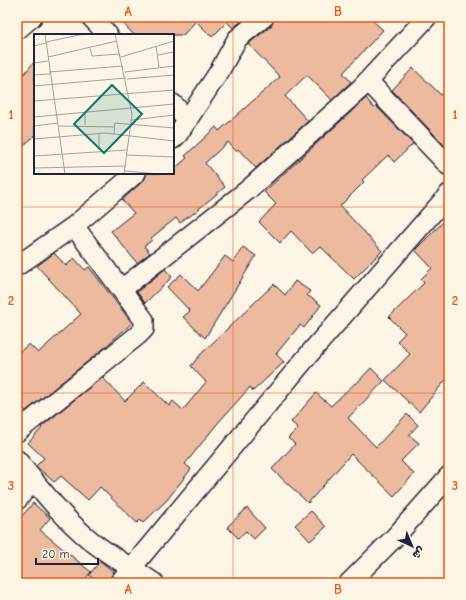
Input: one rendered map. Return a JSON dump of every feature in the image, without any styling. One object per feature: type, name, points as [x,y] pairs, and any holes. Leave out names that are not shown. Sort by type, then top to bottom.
[{"type":"street","points":[[17,30],[32,17]]},
{"type":"street","points":[[91,17],[107,34]]},
{"type":"street","points":[[174,138],[188,120],[219,72],[237,39],[264,17]]},
{"type":"street","points":[[122,289],[249,189],[368,81],[427,17]]},
{"type":"street","points":[[368,81],[449,166]]},
{"type":"street","points":[[174,105],[188,120]]},
{"type":"street","points":[[17,266],[74,226],[135,174]]},
{"type":"street","points":[[119,583],[311,352],[449,194]]},
{"type":"street","points":[[17,432],[144,329],[144,320],[74,226]]},
{"type":"street","points":[[17,460],[33,480],[80,531],[102,549],[154,583]]},
{"type":"street","points":[[348,583],[395,537],[449,476]]},
{"type":"street","points":[[17,500],[33,480]]},
{"type":"building","points":[[117,17],[247,17],[233,28],[227,22],[212,37],[196,21],[183,35],[133,34]]},
{"type":"building","points":[[275,17],[369,17],[383,30],[343,73],[351,82],[332,100],[307,75],[285,96],[308,121],[256,168],[238,149],[236,151],[228,142],[205,163],[225,187],[189,217],[188,216],[180,223],[176,218],[151,238],[152,240],[144,246],[150,253],[137,263],[111,231],[134,213],[122,200],[143,181],[146,174],[174,174],[174,169],[187,158],[185,156],[216,127],[219,131],[280,77],[248,44],[271,26]]},
{"type":"building","points":[[34,62],[34,136],[17,152],[17,82]]},
{"type":"building","points":[[413,68],[441,95],[449,86],[449,150],[392,90]]},
{"type":"building","points":[[366,98],[374,108],[376,106],[413,144],[394,162],[388,155],[362,180],[364,182],[340,206],[382,251],[354,279],[320,246],[312,253],[291,231],[280,243],[259,222],[276,204],[264,192]]},
{"type":"building","points":[[449,216],[449,376],[419,412],[385,380],[410,354],[397,341],[405,333],[389,317],[424,283],[421,279],[432,268],[415,250]]},
{"type":"building","points":[[243,247],[256,256],[205,338],[183,317],[190,311],[167,287],[181,274],[198,291],[225,256],[233,262]]},
{"type":"building","points":[[54,253],[66,266],[74,258],[85,270],[89,267],[132,323],[103,349],[26,411],[17,402],[17,354],[29,344],[38,353],[81,314],[37,266]]},
{"type":"building","points":[[165,269],[172,277],[145,303],[137,292]]},
{"type":"building","points":[[295,281],[310,291],[307,295],[321,305],[304,328],[300,325],[276,354],[284,362],[253,391],[250,387],[217,424],[185,464],[191,469],[167,500],[143,523],[140,520],[137,523],[100,487],[88,500],[61,476],[54,482],[36,466],[44,458],[28,443],[42,428],[41,427],[106,374],[103,378],[125,401],[144,382],[169,406],[173,401],[183,410],[206,382],[191,366],[201,354],[274,284],[285,295]]},
{"type":"building","points":[[371,368],[384,381],[348,418],[376,447],[407,414],[418,425],[409,435],[419,443],[401,461],[414,474],[394,496],[351,454],[308,503],[272,469],[295,444],[288,438],[298,428],[291,422],[316,393],[331,406],[355,383],[356,384]]},
{"type":"building","points":[[33,503],[50,518],[40,530],[91,572],[82,583],[17,583],[17,522]]},
{"type":"building","points":[[247,508],[265,528],[254,539],[246,531],[238,538],[227,527]]},
{"type":"building","points":[[311,511],[326,527],[310,541],[295,525]]},
{"type":"building","points":[[100,561],[114,572],[108,583],[99,583],[89,575]]}]
